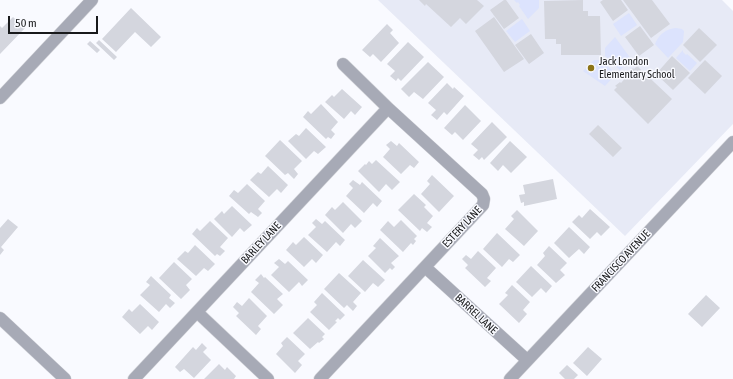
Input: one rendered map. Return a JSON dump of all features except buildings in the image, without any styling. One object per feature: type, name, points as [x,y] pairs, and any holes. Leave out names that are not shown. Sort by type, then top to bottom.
[{"type":"street","points":[[0,98],[92,0]]},
{"type":"street","name":"ESTERY LANE","points":[[320,379],[483,205],[484,199],[482,194],[388,108],[343,64]]},
{"type":"street","name":"BARLEY LANE","points":[[134,379],[388,108]]},
{"type":"street","name":"FRANCISCO AVENUE","points":[[510,379],[733,142]]},
{"type":"street","name":"BARREL LANE","points":[[425,267],[527,360]]},
{"type":"street","points":[[197,312],[268,379]]},
{"type":"street","points":[[0,318],[65,379]]},
{"type":"shaded area","name":"Jack London Elementary School","points":[[378,0],[722,0],[733,11],[733,124],[625,236]]},
{"type":"shaded area","points":[[514,0],[539,0],[539,8],[528,19],[518,2],[517,3]]},
{"type":"shaded area","points":[[629,13],[637,25],[621,36],[613,24]]},
{"type":"shaded area","points":[[522,19],[530,31],[515,42],[506,31]]},
{"type":"shaded area","points":[[676,28],[684,31],[683,42],[668,58],[655,44],[663,33]]},
{"type":"shaded area","points":[[615,37],[631,59],[620,70],[605,56],[605,48]]},
{"type":"shaded area","points":[[683,50],[686,55],[687,54],[697,63],[690,71],[676,58]]},
{"type":"shaded area","points":[[594,60],[601,60],[616,74],[605,86],[583,71]]},
{"type":"place","name":"Jack London Elementary School","points":[[591,68]]}]
